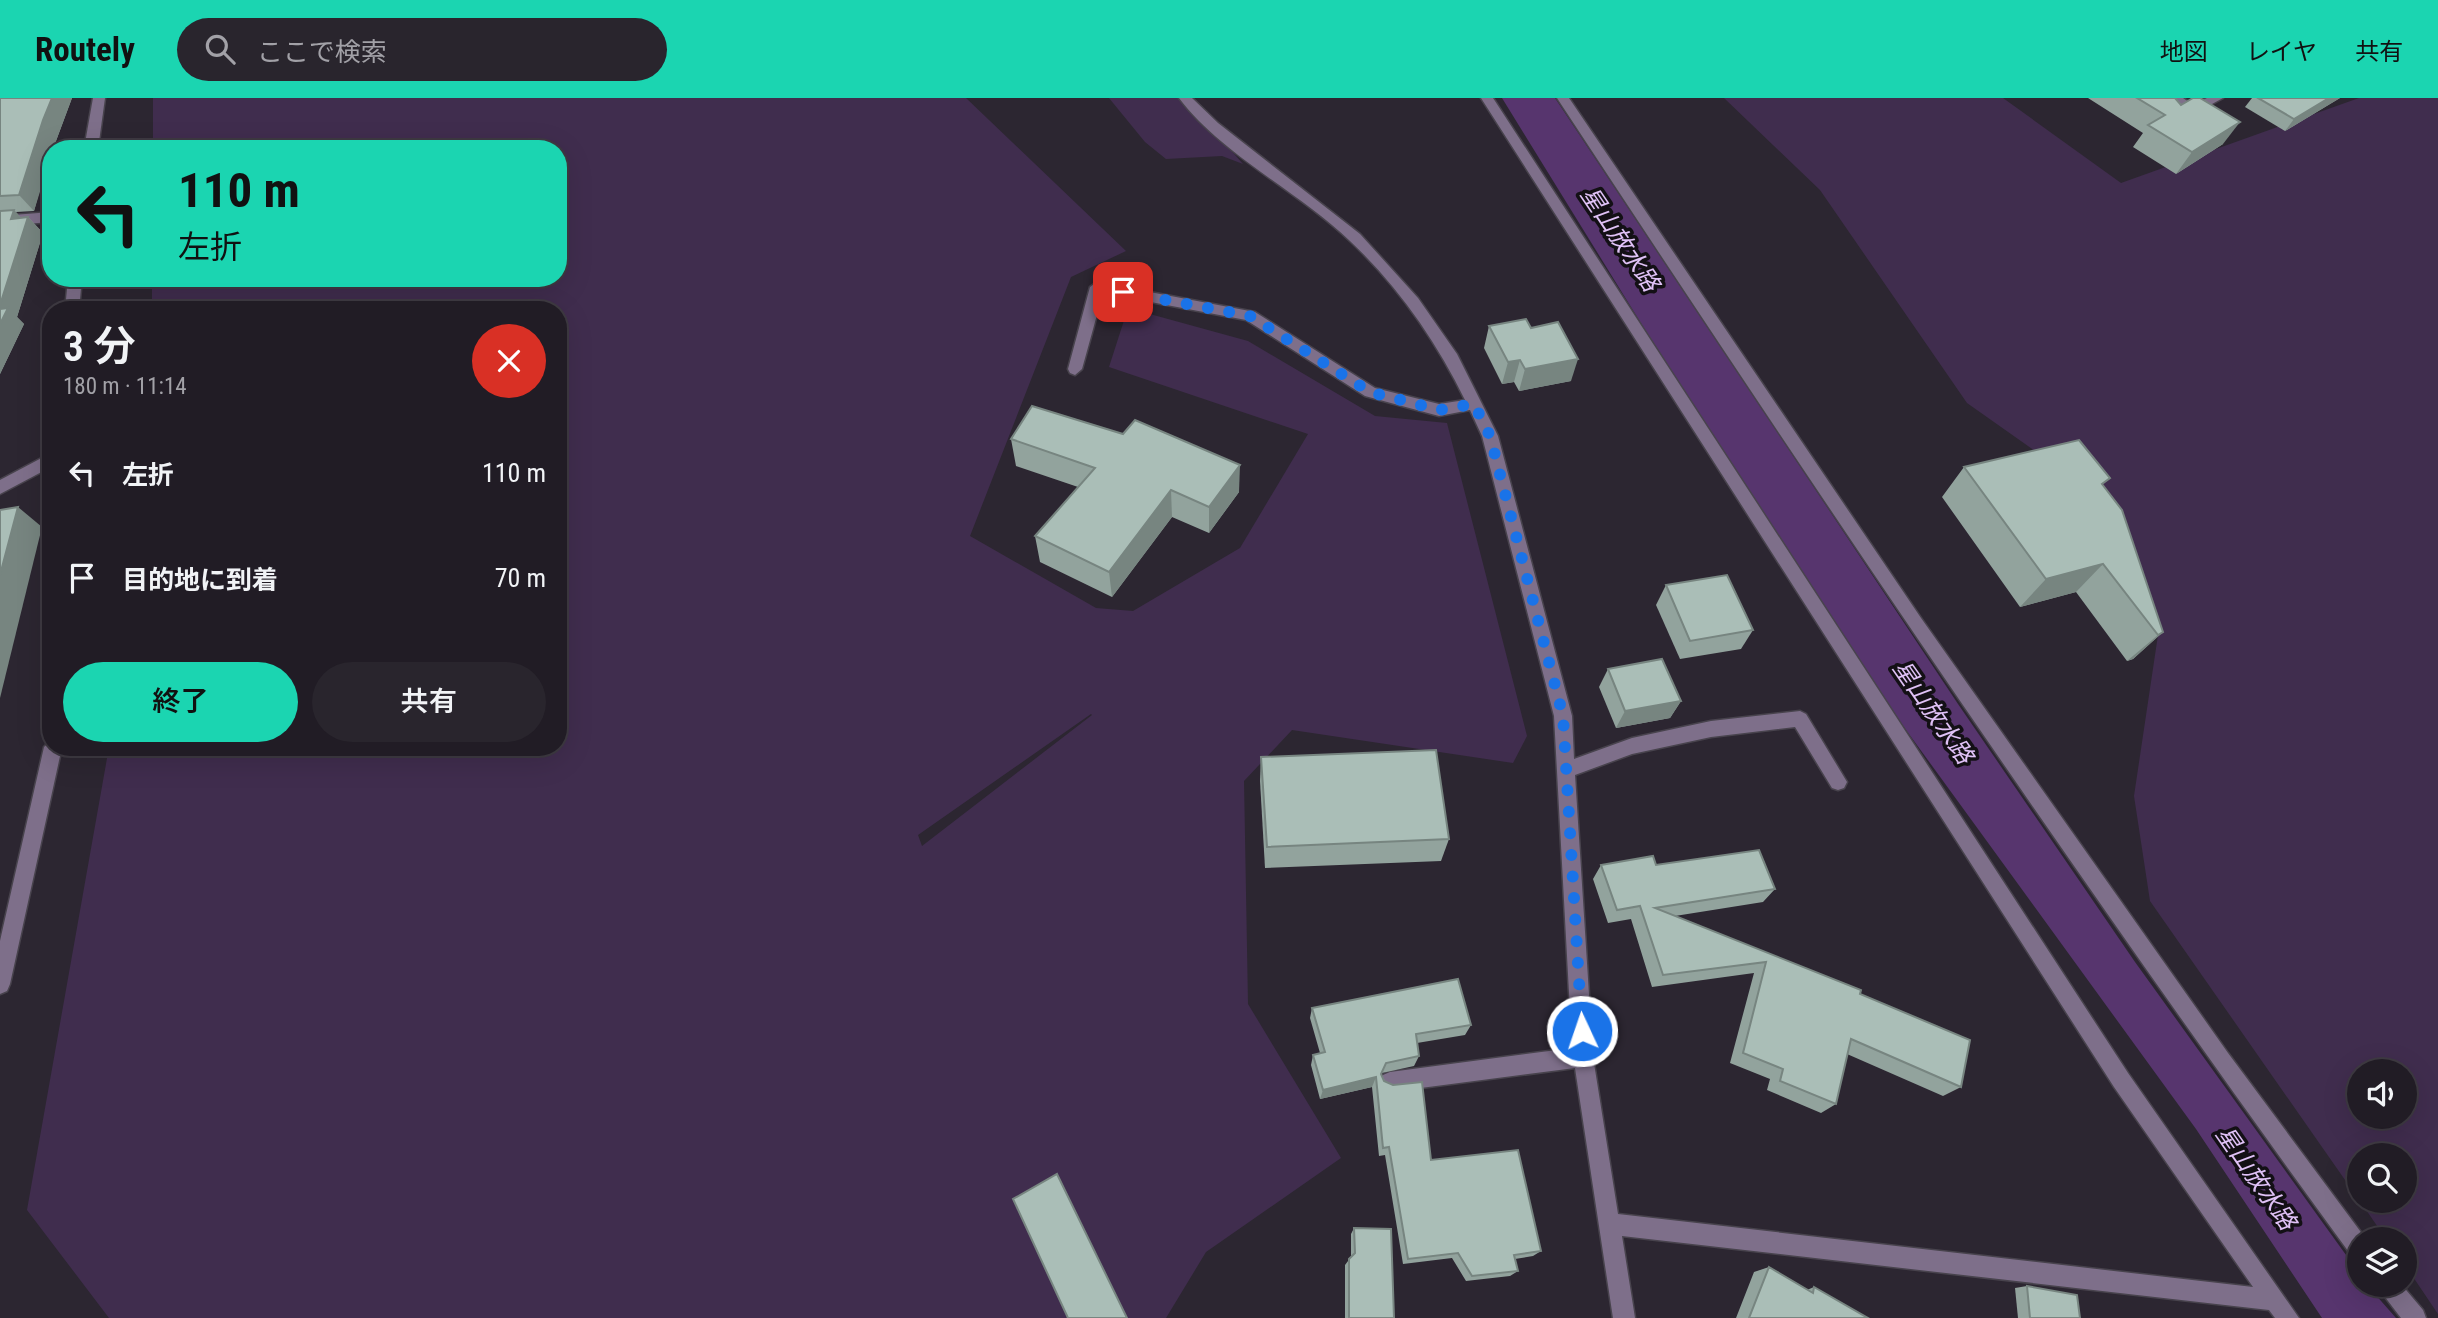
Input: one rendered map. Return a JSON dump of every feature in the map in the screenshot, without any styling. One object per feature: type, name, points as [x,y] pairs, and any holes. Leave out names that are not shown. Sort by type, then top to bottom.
[{"type":"street","points":[[92,140],[99,98]]},
{"type":"street","points":[[1185,98],[1213,126],[1355,237],[1413,302],[1452,358],[1490,436],[1563,716],[1584,1057],[1624,1318]]},
{"type":"street","points":[[1487,98],[2121,1080],[2288,1318]]},
{"type":"street","points":[[1563,98],[1914,624],[2221,1060],[2347,1232]]},
{"type":"street","points":[[2175,98],[2192,111],[2217,98]]},
{"type":"street","points":[[0,221],[42,218]]},
{"type":"street","points":[[1075,369],[1097,287],[1250,316],[1370,392],[1439,410],[1474,404]]},
{"type":"street","points":[[0,488],[42,464]]},
{"type":"street","points":[[1566,770],[1632,746],[1711,729],[1800,719],[1838,782]]},
{"type":"street","points":[[0,984],[51,756]]},
{"type":"street","points":[[1390,1082],[1584,1057]]},
{"type":"street","points":[[1609,1224],[2274,1300]]},
{"type":"street","points":[[2397,1297],[2414,1318]]},
{"type":"shaded area","points":[[153,98],[966,98],[1126,251],[1071,277],[970,536],[1096,608],[1133,611],[1240,548],[1308,434],[1109,367],[1128,308],[1248,341],[1375,416],[1447,423],[1527,736],[1513,763],[1292,730],[1244,781],[1248,1004],[1341,1158],[1206,1252],[1166,1318],[109,1318],[27,1210],[107,756],[567,756],[567,301],[152,301],[152,287],[567,287],[567,140],[153,140]],"holes":[[[1092,715],[922,846],[918,835]]]},
{"type":"shaded area","points":[[1109,98],[1185,98],[1243,164],[1222,156],[1166,159],[1145,142]]},
{"type":"shaded area","points":[[1724,98],[2003,98],[2121,183],[2359,98],[2438,98],[2438,1314],[2417,1283],[2417,1227],[2378,1227],[2368,1213],[2417,1213],[2417,1143],[2347,1143],[2347,1183],[2150,901],[2134,796],[2158,635],[2079,482],[1967,403],[1820,190]]},
{"type":"water","name":"星山放水路","points":[[1502,98],[1555,98],[1958,704],[2135,962],[2347,1256],[2347,1297],[2378,1297],[2396,1318],[2322,1318],[2196,1129],[1813,602]]},
{"type":"building","points":[[0,98],[52,98],[19,195],[0,196]]},
{"type":"building","points":[[2137,98],[2175,98],[2181,105],[2193,98],[2200,98],[2240,122],[2192,152],[2148,125],[2165,115]]},
{"type":"building","points":[[2258,98],[2329,98],[2294,119]]},
{"type":"building","points":[[14,210],[11,219],[28,217],[0,305],[0,211]]},
{"type":"building","points":[[8,308],[0,324],[0,309]]},
{"type":"building","points":[[1526,319],[1531,328],[1558,322],[1578,359],[1525,369],[1520,360],[1508,362],[1489,326]]},
{"type":"building","points":[[1032,406],[1123,434],[1135,420],[1240,465],[1209,507],[1171,490],[1109,572],[1035,536],[1095,468],[1011,439]]},
{"type":"building","points":[[2079,440],[2110,478],[2102,484],[2122,510],[2163,632],[2158,635],[2103,564],[2046,579],[1964,467]]},
{"type":"building","points":[[18,507],[0,575],[0,510]]},
{"type":"building","points":[[1727,575],[1753,630],[1690,641],[1666,585]]},
{"type":"building","points":[[1662,659],[1681,701],[1625,711],[1608,669]]},
{"type":"building","points":[[1436,750],[1449,839],[1267,847],[1261,757]]},
{"type":"building","points":[[1759,850],[1775,889],[1655,908],[1861,990],[1860,994],[1970,1040],[1961,1087],[1851,1039],[1836,1104],[1780,1081],[1783,1069],[1743,1053],[1766,962],[1663,975],[1640,906],[1617,910],[1601,865],[1653,856],[1656,865]]},
{"type":"building","points":[[1458,979],[1471,1025],[1416,1034],[1419,1056],[1386,1063],[1381,1074],[1384,1081],[1393,1085],[1422,1082],[1431,1160],[1518,1150],[1541,1251],[1514,1255],[1518,1271],[1472,1276],[1458,1253],[1408,1259],[1389,1147],[1383,1148],[1376,1077],[1323,1090],[1313,1055],[1325,1052],[1312,1008]]},
{"type":"building","points":[[1057,1174],[1127,1318],[1068,1318],[1013,1199]]},
{"type":"building","points":[[1354,1228],[1391,1229],[1394,1318],[1349,1318],[1349,1259],[1355,1253]]},
{"type":"building","points":[[1769,1267],[1813,1293],[1814,1287],[1868,1318],[1749,1318]]},
{"type":"building","points":[[2027,1286],[2077,1295],[2080,1318],[2030,1318]]},
{"type":"route","points":[[1123,292],[1250,316],[1370,392],[1439,410],[1474,404],[1490,436],[1563,716],[1582,1031]]}]
